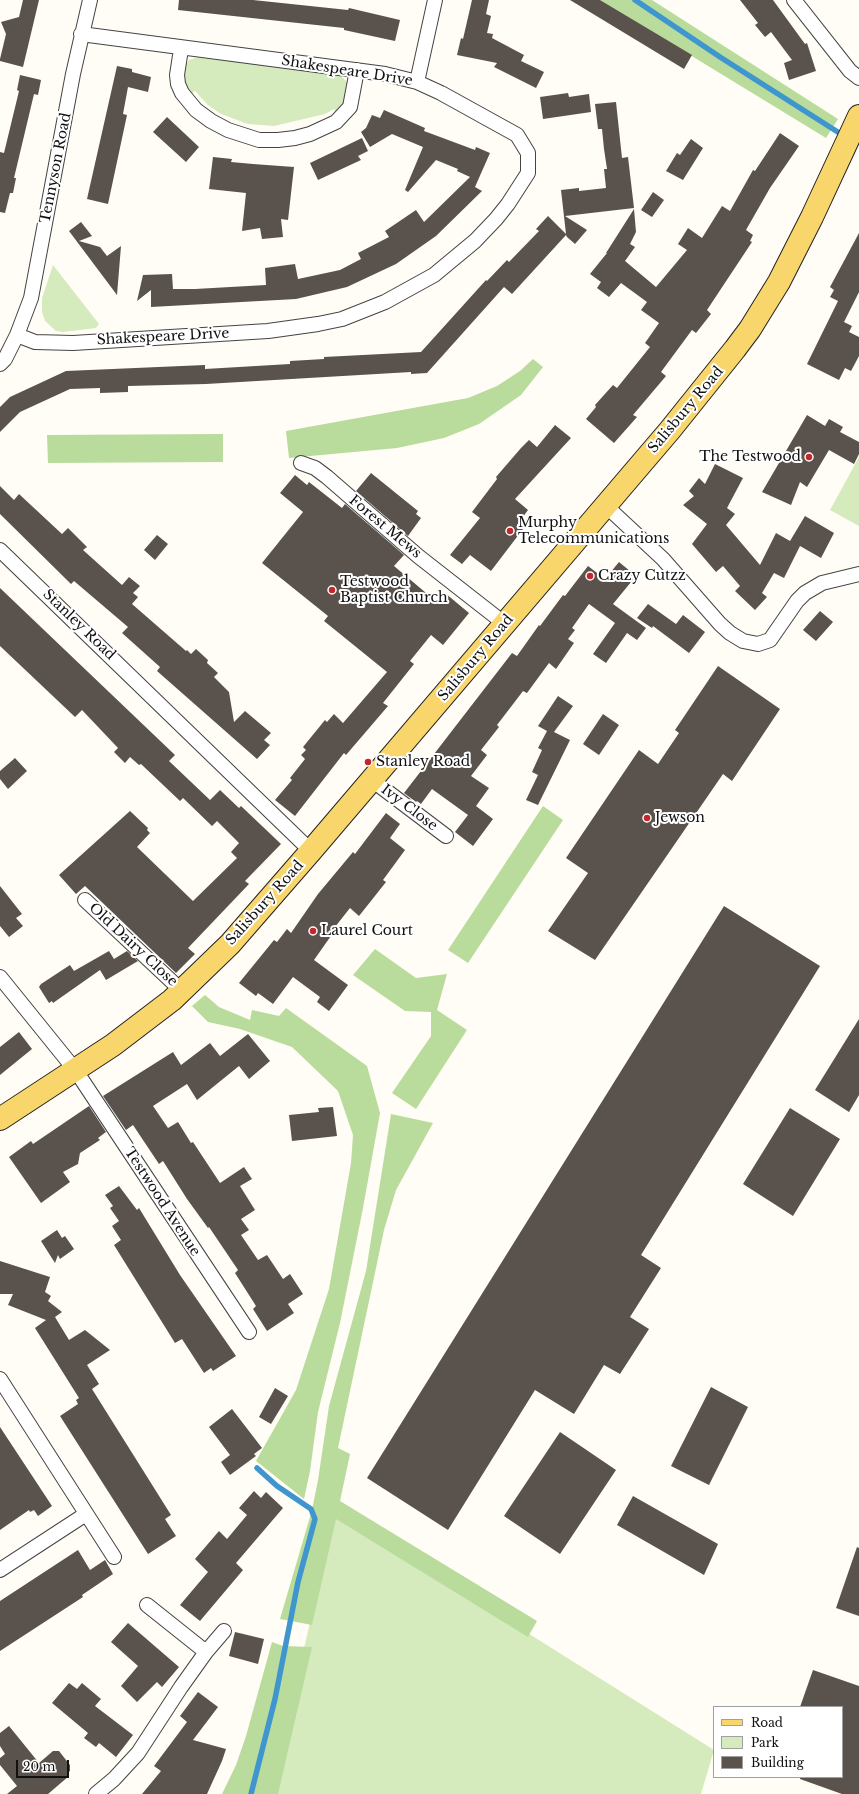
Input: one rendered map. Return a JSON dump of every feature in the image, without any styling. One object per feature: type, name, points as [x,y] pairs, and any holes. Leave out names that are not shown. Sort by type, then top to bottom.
[{"type":"main road","name":"Salisbury Road","points":[[0,1119],[76,1070],[146,1021],[182,991],[230,944],[372,780],[712,380],[750,328],[779,282],[859,116]]},
{"type":"street","name":"Tennyson Road","points":[[17,335],[25,317],[36,274],[81,34],[90,0]]},
{"type":"street","points":[[417,82],[435,0]]},
{"type":"street","points":[[794,0],[850,71],[859,78]]},
{"type":"street","name":"Shakespeare Drive","points":[[17,335],[34,342],[58,343],[295,328],[324,323],[360,313],[385,302],[434,275],[475,241],[500,214],[524,181],[528,173],[529,163],[525,145],[513,132],[441,93],[417,82],[385,74],[357,70],[81,34]]},
{"type":"street","points":[[181,48],[177,75],[178,84],[182,93],[196,110],[210,121],[228,130],[259,140],[295,138],[310,134],[336,122],[350,107],[357,70]]},
{"type":"street","points":[[0,364],[5,358],[17,335]]},
{"type":"street","name":"Forest Mews","points":[[301,463],[315,468],[327,477],[418,556],[505,624]]},
{"type":"street","points":[[605,505],[663,559],[705,609],[730,633],[743,641],[758,644],[770,640],[797,601],[805,593],[822,583],[859,574]]},
{"type":"street","name":"Stanley Road","points":[[0,550],[311,851]]},
{"type":"street","name":"Ivy Close","points":[[372,780],[446,836]]},
{"type":"street","name":"Old Dairy Close","points":[[85,900],[182,991]]},
{"type":"street","name":"Testwood Avenue","points":[[0,977],[76,1070],[249,1332]]},
{"type":"street","points":[[0,1378],[114,1557]]},
{"type":"street","points":[[0,1570],[86,1514]]},
{"type":"street","points":[[147,1605],[206,1652]]},
{"type":"street","points":[[96,1794],[114,1780],[138,1753],[181,1687],[206,1652],[224,1631]]},
{"type":"green space","points":[[600,0],[652,0],[838,119],[826,138]]},
{"type":"green space","points":[[201,56],[340,75],[349,84],[347,99],[337,115],[334,109],[325,114],[274,126],[248,124],[221,114],[208,105],[195,91],[190,95],[184,87],[183,71],[186,65],[189,60]]},
{"type":"green space","points":[[53,265],[99,324],[96,328],[63,332],[56,331],[45,321],[42,312],[42,298]]},
{"type":"green space","points":[[533,359],[543,367],[521,395],[479,424],[444,438],[397,448],[289,458],[286,431],[468,398],[497,386],[520,371]]},
{"type":"green space","points":[[223,434],[223,462],[48,463],[47,435]]},
{"type":"green space","points":[[859,457],[859,526],[830,510]]},
{"type":"green space","points":[[543,806],[563,820],[468,963],[448,950]]},
{"type":"green space","points":[[375,949],[416,978],[447,974],[437,1010],[467,1030],[416,1109],[392,1093],[431,1036],[431,1012],[405,1011],[353,975]]},
{"type":"green space","points":[[205,995],[219,1007],[250,1020],[252,1010],[279,1016],[286,1008],[367,1066],[380,1113],[340,1323],[318,1412],[310,1471],[304,1499],[256,1461],[296,1390],[329,1289],[351,1163],[353,1135],[338,1091],[292,1047],[240,1029],[208,1022],[192,1006]]},
{"type":"green space","points":[[391,1114],[433,1123],[396,1190],[384,1230],[338,1448],[350,1454],[340,1501],[537,1621],[528,1637],[336,1519],[312,1625],[280,1619],[312,1510],[329,1406],[366,1271]]},
{"type":"green space","points":[[335,1512],[713,1749],[701,1794],[271,1794]]},
{"type":"green space","points":[[272,1642],[283,1646],[312,1647],[278,1794],[222,1794],[236,1765],[246,1736]]},
{"type":"building","points":[[23,0],[39,0],[23,67],[0,61],[0,59],[6,34],[1,22],[19,17]]},
{"type":"building","points":[[179,0],[253,0],[348,10],[349,8],[400,20],[395,41],[344,30],[344,28],[178,10]]},
{"type":"building","points":[[472,0],[489,0],[486,14],[491,16],[487,33],[493,34],[492,38],[524,55],[521,61],[544,72],[536,88],[494,67],[497,63],[457,55],[461,38],[463,39]]},
{"type":"building","points":[[570,0],[600,0],[692,55],[684,69]]},
{"type":"building","points":[[740,0],[773,0],[805,44],[807,43],[816,71],[789,80],[784,63],[792,60],[771,32],[765,37],[755,25],[758,23]]},
{"type":"building","points":[[117,66],[132,69],[132,72],[151,77],[148,92],[128,87],[123,114],[127,115],[108,204],[87,199]]},
{"type":"building","points":[[20,75],[41,80],[38,95],[34,94],[14,178],[16,178],[13,193],[10,193],[5,213],[0,212],[0,152],[4,153],[19,91],[17,90]]},
{"type":"building","points":[[568,93],[569,97],[589,94],[591,112],[543,119],[540,97]]},
{"type":"building","points":[[616,102],[622,158],[628,157],[634,208],[565,216],[587,230],[575,244],[566,235],[512,294],[504,287],[427,373],[411,374],[411,372],[206,384],[128,386],[128,392],[100,393],[100,388],[70,389],[20,412],[0,432],[0,407],[10,397],[66,371],[205,365],[205,369],[290,364],[290,361],[324,359],[324,357],[421,352],[486,280],[487,281],[507,260],[509,262],[539,231],[536,229],[548,216],[566,234],[561,190],[579,188],[579,191],[606,188],[604,169],[607,169],[602,129],[598,129],[595,104]]},
{"type":"building","points":[[384,110],[425,128],[424,131],[475,150],[476,147],[490,153],[475,187],[482,191],[436,236],[396,264],[347,287],[296,299],[151,307],[151,290],[137,301],[143,275],[172,274],[173,289],[195,289],[266,285],[265,268],[295,264],[298,279],[340,270],[361,259],[358,253],[389,237],[385,231],[416,210],[424,222],[470,177],[457,171],[458,169],[436,160],[408,192],[405,190],[423,147],[392,134],[370,147],[361,132],[366,128],[372,115],[380,118]]},
{"type":"building","points":[[167,117],[199,147],[186,162],[153,132]]},
{"type":"building","points":[[780,133],[799,146],[770,188],[746,230],[753,235],[750,241],[752,242],[707,310],[711,314],[696,333],[692,330],[661,372],[666,376],[633,415],[637,417],[614,443],[586,419],[596,407],[595,405],[613,385],[617,388],[650,347],[645,343],[659,323],[641,310],[647,302],[621,283],[609,297],[597,288],[601,282],[590,274],[607,253],[634,209],[636,232],[630,244],[635,247],[625,261],[656,287],[687,250],[678,244],[688,228],[702,238],[722,206],[730,211],[753,170],[755,171]]},
{"type":"building","points":[[362,138],[368,151],[358,156],[361,160],[318,180],[310,163]]},
{"type":"building","points":[[691,139],[703,148],[683,180],[666,171],[677,153],[680,155]]},
{"type":"building","points":[[213,157],[232,159],[231,162],[294,167],[288,220],[281,219],[283,237],[262,239],[260,228],[242,231],[246,193],[209,189]]},
{"type":"building","points":[[653,192],[664,200],[652,217],[641,210]]},
{"type":"building","points":[[81,222],[92,236],[79,241],[100,247],[107,256],[121,246],[117,295],[69,231]]},
{"type":"building","points":[[859,233],[859,292],[844,322],[852,326],[849,332],[859,337],[859,356],[851,371],[845,368],[839,380],[807,364],[838,301],[830,297],[834,290],[830,287]]},
{"type":"building","points":[[807,415],[825,426],[829,419],[843,427],[840,432],[859,442],[859,454],[854,464],[829,450],[807,487],[800,482],[791,505],[762,492]]},
{"type":"building","points":[[555,425],[571,438],[515,499],[528,510],[517,525],[523,529],[491,571],[470,555],[462,564],[450,555],[480,518],[472,512],[497,479],[496,477],[521,448],[529,440],[537,447]]},
{"type":"building","points":[[715,464],[743,478],[727,508],[735,514],[726,525],[760,565],[776,533],[790,541],[805,516],[834,533],[821,558],[800,546],[784,578],[774,573],[762,593],[767,597],[755,610],[735,591],[740,586],[723,566],[716,572],[692,544],[707,524],[683,505],[694,496],[689,491],[699,478],[705,484]]},
{"type":"building","points":[[371,473],[418,511],[416,514],[421,518],[408,536],[356,491]]},
{"type":"building","points":[[295,475],[307,485],[309,482],[342,508],[345,504],[404,555],[394,566],[438,603],[445,593],[469,613],[443,645],[431,635],[410,661],[414,664],[383,703],[388,706],[346,755],[344,753],[295,816],[275,800],[292,780],[290,778],[305,759],[301,755],[306,750],[303,747],[325,720],[327,722],[334,714],[343,723],[387,672],[324,621],[328,616],[262,563],[303,512],[280,493]]},
{"type":"building","points":[[0,486],[14,500],[19,494],[62,534],[68,528],[87,547],[83,550],[122,585],[129,577],[140,586],[133,593],[138,597],[132,604],[186,651],[187,650],[191,654],[196,649],[208,660],[207,663],[218,673],[214,677],[229,692],[234,722],[245,711],[271,733],[264,740],[270,745],[257,759],[157,671],[160,667],[122,633],[128,627],[74,581],[71,584],[0,514]]},
{"type":"building","points":[[157,535],[168,544],[155,560],[144,550]]},
{"type":"building","points":[[619,562],[636,576],[613,604],[646,628],[637,640],[627,633],[606,663],[593,654],[615,623],[589,604],[572,628],[575,630],[568,639],[574,643],[556,669],[549,663],[527,693],[523,691],[497,725],[499,727],[481,750],[487,755],[471,776],[489,788],[476,806],[493,819],[473,846],[455,832],[468,815],[432,789],[421,804],[404,793],[512,653],[517,656],[539,625],[540,626],[563,595],[565,596],[588,566],[605,579]]},
{"type":"building","points":[[0,588],[175,755],[169,761],[210,800],[220,790],[239,808],[241,806],[281,844],[245,881],[249,884],[188,948],[195,954],[176,973],[85,886],[76,894],[59,875],[130,811],[148,828],[147,830],[150,833],[137,847],[193,901],[237,858],[231,852],[239,843],[217,821],[212,826],[183,798],[180,801],[141,764],[139,765],[130,757],[125,763],[114,752],[118,748],[82,710],[75,717],[0,646]]},
{"type":"building","points":[[648,604],[676,624],[683,615],[705,632],[689,653],[653,626],[652,628],[637,618]]},
{"type":"building","points":[[820,611],[833,622],[816,641],[803,630]]},
{"type":"building","points":[[718,666],[780,709],[732,781],[723,774],[595,960],[548,931],[588,873],[566,858],[639,750],[658,764],[679,733],[675,730]]},
{"type":"building","points":[[558,696],[573,706],[554,732],[570,740],[538,805],[526,800],[538,775],[532,772],[542,750],[538,748],[547,731],[538,726]]},
{"type":"building","points":[[603,714],[619,725],[599,755],[583,744]]},
{"type":"building","points":[[15,758],[27,771],[8,789],[0,779],[0,771]]},
{"type":"building","points":[[386,813],[400,824],[390,838],[405,850],[383,880],[386,882],[359,916],[350,908],[331,932],[333,933],[314,960],[348,985],[329,1011],[317,1002],[320,997],[293,977],[273,1004],[258,993],[256,996],[239,983],[274,940],[277,942],[287,929],[291,933],[318,894],[353,852],[355,854]]},
{"type":"building","points":[[0,886],[22,914],[16,918],[23,926],[9,937],[0,926]]},
{"type":"building","points":[[724,906],[820,966],[641,1255],[661,1268],[630,1317],[649,1329],[620,1374],[604,1365],[574,1414],[535,1390],[448,1530],[367,1478]]},
{"type":"building","points":[[109,951],[114,959],[127,951],[138,961],[106,980],[100,970],[53,1003],[52,1001],[49,1003],[39,987],[41,984],[70,965],[74,971]]},
{"type":"building","points":[[859,1019],[859,1095],[849,1112],[815,1090]]},
{"type":"building","points":[[19,1032],[32,1049],[0,1075],[0,1047]]},
{"type":"building","points":[[248,1034],[270,1061],[249,1079],[239,1066],[197,1100],[187,1084],[153,1106],[168,1128],[178,1122],[191,1143],[193,1142],[220,1183],[244,1167],[252,1179],[240,1186],[255,1210],[241,1219],[249,1230],[241,1235],[258,1260],[267,1255],[283,1279],[290,1274],[303,1294],[288,1304],[294,1313],[267,1331],[253,1309],[256,1306],[235,1273],[238,1270],[209,1227],[208,1228],[187,1199],[163,1161],[159,1164],[133,1125],[126,1130],[103,1096],[173,1052],[181,1065],[210,1043],[220,1056]]},
{"type":"building","points":[[89,1106],[106,1132],[98,1138],[100,1140],[80,1153],[78,1164],[63,1172],[70,1182],[41,1203],[9,1157],[31,1141],[33,1144]]},
{"type":"building","points":[[333,1107],[337,1136],[292,1141],[289,1115],[319,1112],[318,1108]]},
{"type":"building","points":[[790,1108],[840,1139],[793,1216],[743,1184]]},
{"type":"building","points":[[119,1186],[137,1210],[139,1208],[180,1275],[236,1356],[213,1371],[211,1368],[204,1373],[182,1339],[175,1343],[114,1245],[121,1240],[112,1226],[119,1221],[110,1208],[113,1206],[105,1195]]},
{"type":"building","points":[[57,1230],[62,1238],[65,1236],[74,1249],[60,1259],[58,1255],[55,1263],[41,1241]]},
{"type":"building","points":[[0,1261],[50,1277],[45,1292],[51,1296],[48,1301],[62,1312],[55,1317],[69,1340],[85,1330],[110,1350],[87,1365],[99,1384],[92,1389],[171,1515],[165,1519],[176,1536],[148,1554],[60,1416],[78,1404],[76,1400],[79,1398],[35,1328],[46,1320],[8,1305],[13,1294],[0,1294]]},
{"type":"building","points":[[711,1387],[748,1407],[709,1485],[671,1466]]},
{"type":"building","points":[[275,1388],[288,1396],[271,1424],[259,1417]]},
{"type":"building","points":[[232,1409],[262,1448],[254,1454],[256,1456],[230,1475],[221,1462],[230,1455],[209,1427]]},
{"type":"building","points":[[0,1427],[52,1506],[38,1516],[34,1510],[30,1512],[29,1510],[0,1530]]},
{"type":"building","points":[[560,1432],[616,1470],[560,1554],[504,1516]]},
{"type":"building","points":[[254,1491],[261,1498],[266,1492],[283,1508],[236,1563],[243,1570],[200,1621],[180,1605],[208,1572],[195,1559],[219,1531],[227,1539],[247,1515],[239,1508]]},
{"type":"building","points":[[633,1496],[718,1544],[704,1575],[617,1525]]},
{"type":"building","points":[[857,1547],[859,1548],[859,1616],[836,1608]]},
{"type":"building","points":[[78,1550],[90,1570],[105,1560],[113,1574],[82,1595],[83,1597],[0,1651],[0,1601]]},
{"type":"building","points":[[128,1623],[179,1667],[162,1687],[157,1682],[137,1702],[121,1686],[138,1666],[111,1642]]},
{"type":"building","points":[[235,1632],[264,1639],[258,1664],[229,1656]]},
{"type":"building","points":[[813,1670],[859,1686],[859,1794],[842,1794],[800,1779],[843,1778],[843,1706],[800,1706]]},
{"type":"building","points":[[69,1683],[77,1689],[82,1683],[101,1699],[95,1706],[133,1735],[116,1757],[99,1743],[96,1747],[84,1738],[88,1733],[52,1703]]},
{"type":"building","points":[[198,1692],[218,1707],[193,1740],[226,1749],[207,1794],[142,1794],[161,1771],[154,1766],[187,1722],[180,1716]]},
{"type":"building","points":[[9,1726],[39,1763],[53,1751],[59,1751],[70,1765],[70,1771],[67,1773],[69,1776],[48,1794],[7,1794],[17,1786],[0,1765],[0,1758],[5,1754],[0,1746],[0,1733]]},
{"type":"waterway","points":[[635,0],[720,57],[844,136]]},
{"type":"waterway","points":[[251,1794],[275,1699],[298,1582],[315,1519],[311,1509],[277,1486],[257,1468]]},
{"type":"place","name":"The Testwood","points":[[809,457]]},
{"type":"place","name":"Murphy Telecommunications","points":[[510,531]]},
{"type":"place","name":"Crazy Cutzz","points":[[590,576]]},
{"type":"place","name":"Testwood Baptist Church","points":[[332,590]]},
{"type":"place","name":"Stanley Road","points":[[368,762]]},
{"type":"place","name":"Jewson","points":[[647,818]]},
{"type":"place","name":"Laurel Court","points":[[313,931]]}]
